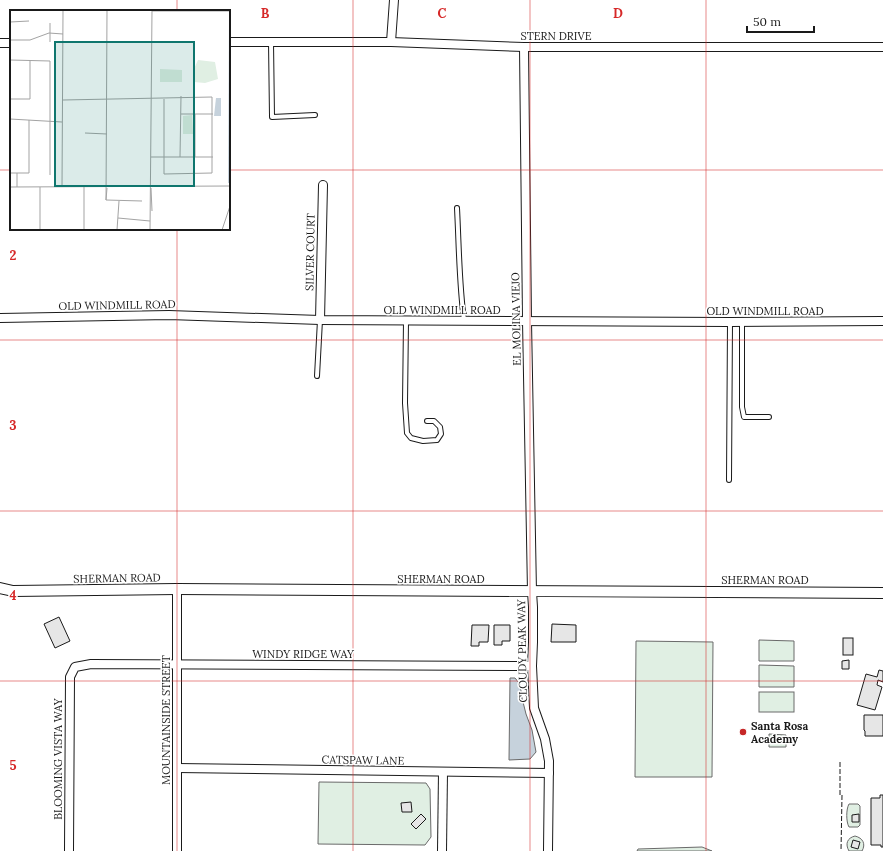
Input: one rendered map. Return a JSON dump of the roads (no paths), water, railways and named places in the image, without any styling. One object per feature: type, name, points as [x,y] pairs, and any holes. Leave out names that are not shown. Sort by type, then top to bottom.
[{"type":"street","points":[[391,42],[394,0]]},
{"type":"street","name":"STERN DRIVE","points":[[230,42],[391,42],[524,47],[883,47]]},
{"type":"street","name":"EL MOLINA VIEJO","points":[[524,47],[532,592]]},
{"type":"street","name":"SILVER COURT","points":[[320,320],[323,185]]},
{"type":"street","name":"OLD WINDMILL ROAD","points":[[0,318],[168,315],[320,320],[730,322],[883,321]]},
{"type":"street","name":"SHERMAN ROAD","points":[[0,588],[13,591],[177,589],[883,593]]},
{"type":"street","name":"MOUNTAINSIDE STREET","points":[[177,589],[177,851]]},
{"type":"street","name":"CLOUDY PEAK WAY","points":[[532,592],[532,666],[534,708],[545,739],[548,761],[548,851]]},
{"type":"street","name":"WINDY RIDGE WAY","points":[[75,667],[91,664],[532,666]]},
{"type":"street","name":"BLOOMING VISTA WAY","points":[[69,851],[70,677],[75,667]]},
{"type":"street","name":"CATSPAW LANE","points":[[177,768],[548,773]]},
{"type":"street","points":[[442,851],[443,772]]},
{"type":"lane","points":[[271,42],[272,117],[315,115]]},
{"type":"lane","points":[[457,208],[459,269],[464,321]]},
{"type":"lane","points":[[316,376],[320,320]]},
{"type":"lane","points":[[406,320],[407,433],[411,438],[423,441],[437,440],[441,434],[440,427],[434,421],[427,421]]},
{"type":"lane","points":[[729,480],[730,322]]},
{"type":"lane","points":[[742,322],[742,407],[744,417],[770,417]]},
{"type":"place","name":"Santa Rosa Academy","points":[[743,732]]}]
